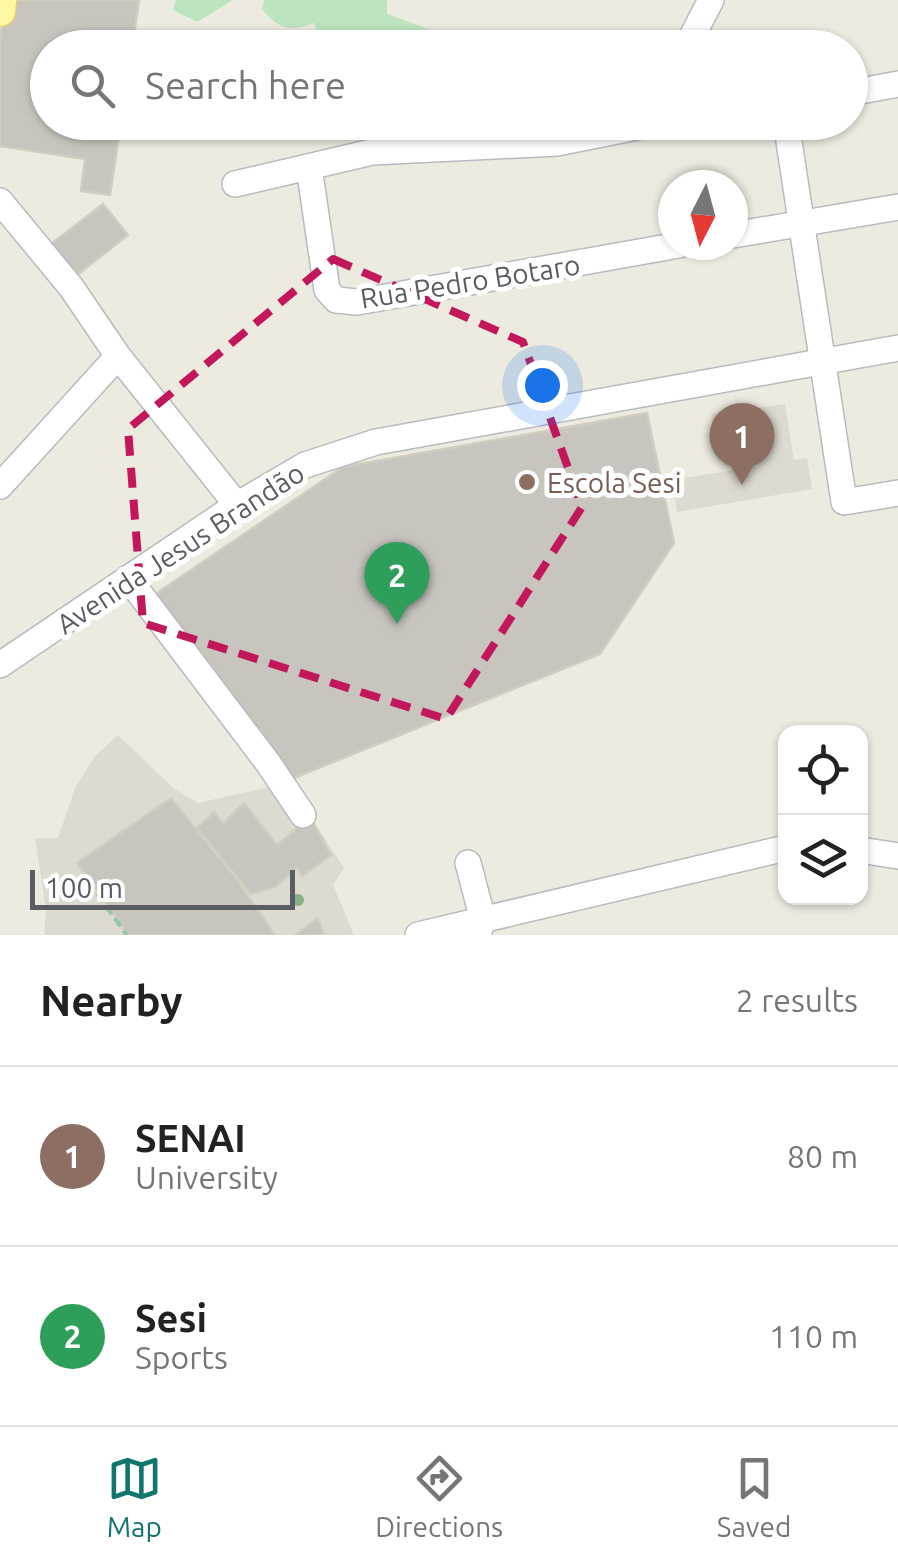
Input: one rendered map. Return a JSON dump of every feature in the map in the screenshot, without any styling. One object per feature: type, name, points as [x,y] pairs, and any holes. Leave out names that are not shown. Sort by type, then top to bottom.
[{"type":"main road","points":[[0,12],[2,0]]},
{"type":"street","points":[[695,30],[710,0]]},
{"type":"street","points":[[868,90],[898,84]]},
{"type":"street","points":[[235,184],[372,152],[567,140]]},
{"type":"street","points":[[789,140],[844,502],[898,493]]},
{"type":"street","name":"Rua Pedro Botaro","points":[[308,167],[328,290],[336,300],[357,302],[658,249]]},
{"type":"street","points":[[0,201],[71,287],[118,356],[237,505]]},
{"type":"street","points":[[748,233],[898,208]]},
{"type":"street","name":"Avenida Jesus Brandão","points":[[0,666],[237,505],[305,464],[376,442],[898,348]]},
{"type":"street","points":[[0,486],[118,356]]},
{"type":"street","points":[[128,578],[303,815]]},
{"type":"street","points":[[418,935],[480,927],[778,850]]},
{"type":"street","points":[[868,851],[898,856]]},
{"type":"street","points":[[468,863],[480,927]]},
{"type":"path","points":[[97,894],[128,935]]},
{"type":"highlighted area","points":[[333,259],[523,342],[582,507],[446,719],[143,623],[128,429]]},
{"type":"shaded area","points":[[785,404],[794,460],[807,458],[812,489],[677,512],[672,480],[759,466],[754,441],[717,445],[712,414]]},
{"type":"shaded area","points":[[118,735],[172,787],[198,803],[288,783],[344,868],[333,885],[354,935],[44,935],[46,910],[35,838],[58,838],[75,788],[94,757]]},
{"type":"green space","points":[[176,0],[233,0],[197,22],[173,10]]},
{"type":"green space","points":[[264,0],[387,0],[387,14],[431,30],[316,30],[314,23],[291,28],[280,25],[262,9]]},
{"type":"building","points":[[6,0],[139,0],[135,30],[30,30],[30,140],[118,140],[110,195],[81,191],[85,159],[0,146],[0,39]]},
{"type":"building","points":[[103,204],[128,235],[72,279],[47,247]]},
{"type":"building","points":[[647,413],[674,543],[600,654],[289,780],[154,595],[343,467]]},
{"type":"building","points":[[171,798],[235,877],[275,935],[129,935],[77,863]]},
{"type":"building","points":[[244,803],[277,845],[310,817],[331,855],[302,876],[297,868],[275,887],[251,894],[197,828],[214,812],[223,824]]},
{"type":"building","points":[[318,918],[324,935],[295,935]]},
{"type":"place","name":"Escola Sesi","points":[[527,482]]},
{"type":"place","name":"SENAI","points":[[742,485]]},
{"type":"place","name":"Sesi","points":[[397,624]]}]
